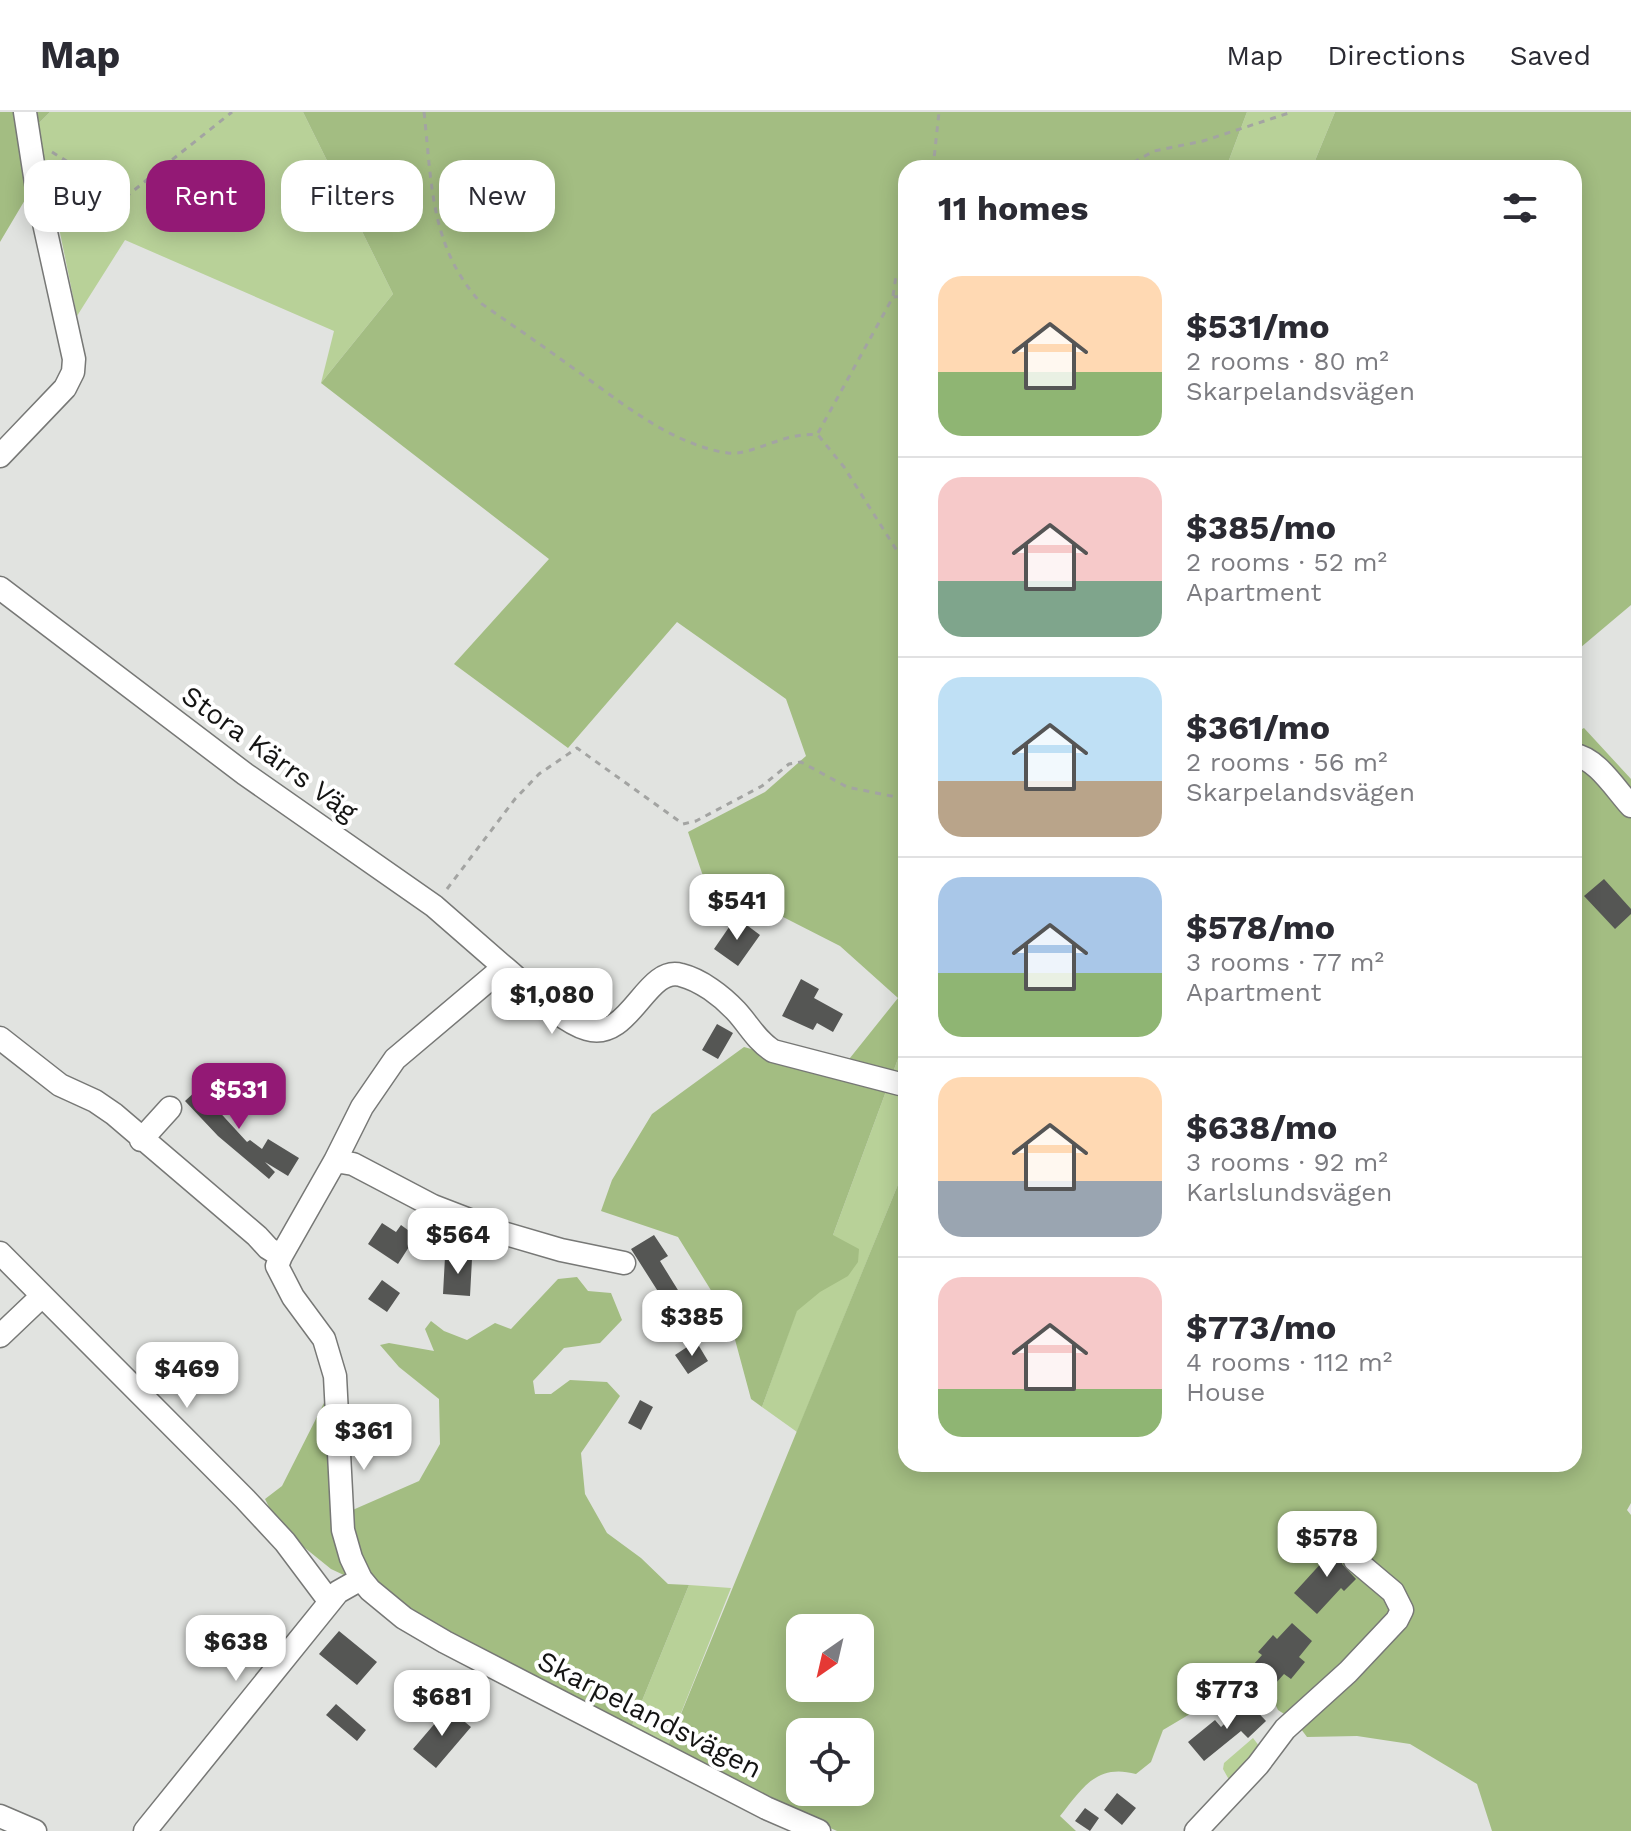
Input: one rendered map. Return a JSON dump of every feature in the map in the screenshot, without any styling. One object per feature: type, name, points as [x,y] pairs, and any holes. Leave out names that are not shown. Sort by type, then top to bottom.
[{"type":"street","points":[[0,456],[65,388],[73,372],[73,347],[38,196],[25,112]]},
{"type":"street","name":"Stora Kärrs Väg","points":[[0,588],[245,774],[434,906],[577,1025],[602,1031],[619,1023],[659,979],[671,974],[681,975],[724,999],[763,1045],[773,1051],[898,1083]]},
{"type":"street","points":[[1582,756],[1631,806]]},
{"type":"street","points":[[0,1038],[60,1085],[95,1101],[114,1114],[281,1256],[362,1107],[395,1059],[504,967]]},
{"type":"street","points":[[141,1140],[170,1108]]},
{"type":"street","points":[[335,1161],[353,1164],[433,1206],[503,1233],[561,1250],[624,1263]]},
{"type":"street","points":[[0,1253],[245,1499],[285,1542],[330,1602]]},
{"type":"street","name":"Skarpelandsvägen","points":[[281,1256],[277,1266],[282,1279],[324,1339],[335,1376],[343,1530],[361,1579],[404,1618],[445,1642],[766,1808],[819,1831]]},
{"type":"street","points":[[0,1336],[42,1296]]},
{"type":"street","points":[[1196,1831],[1258,1765],[1285,1729],[1348,1672],[1397,1620],[1402,1610],[1398,1599],[1355,1560]]},
{"type":"street","points":[[145,1831],[330,1602],[348,1584],[361,1579]]},
{"type":"street","points":[[0,1816],[35,1831]]},
{"type":"path","points":[[29,137],[103,184],[128,195],[232,112]]},
{"type":"path","points":[[424,112],[435,210],[447,254],[462,283],[482,304],[644,419],[701,447],[732,454],[803,433],[818,435],[844,467],[898,552]]},
{"type":"path","points":[[934,160],[939,112]]},
{"type":"path","points":[[1138,160],[1154,151],[1203,141],[1292,112]]},
{"type":"path","points":[[818,435],[893,297],[898,274]]},
{"type":"path","points":[[893,297],[898,297]]},
{"type":"path","points":[[434,906],[515,799],[539,774],[577,748],[683,824],[696,821],[762,786],[789,764],[801,762],[847,787],[898,797]]},
{"type":"green space","points":[[0,112],[50,112],[38,124],[36,160],[24,160],[24,202],[0,242]]},
{"type":"green space","points":[[50,112],[303,112],[327,160],[281,160],[281,232],[362,232],[393,294],[321,383],[334,331],[125,240],[77,316],[60,232],[130,232],[130,160],[36,160],[38,124]]},
{"type":"green space","points":[[303,112],[1247,112],[1229,160],[898,160],[898,998],[840,946],[703,876],[688,832],[765,792],[806,756],[786,699],[677,622],[568,748],[454,664],[549,559],[321,383],[393,294],[362,232],[423,232],[423,160],[327,160]]},
{"type":"green space","points":[[1247,112],[1335,112],[1315,160],[1229,160]]},
{"type":"green space","points":[[1335,112],[1631,112],[1631,605],[1582,646],[1582,160],[1315,160]]},
{"type":"green space","points":[[1584,728],[1631,779],[1631,1503],[1627,1510],[1631,1515],[1631,1831],[1492,1831],[1477,1784],[1410,1744],[1357,1736],[1307,1737],[1295,1721],[1278,1710],[1271,1695],[1250,1683],[1222,1695],[1163,1730],[1151,1762],[1136,1774],[1110,1772],[1091,1781],[1060,1816],[1076,1831],[837,1831],[667,1748],[898,1185],[898,1472],[1582,1472]]},
{"type":"green space","points":[[898,998],[898,1059],[833,1235],[859,1249],[858,1262],[848,1276],[820,1292],[797,1311],[762,1407],[751,1399],[730,1321],[678,1237],[601,1211],[612,1180],[652,1114],[744,1047],[838,1073]]},
{"type":"green space","points":[[898,1059],[898,1185],[797,1432],[762,1407],[796,1312],[833,1235]]},
{"type":"green space","points":[[577,1277],[588,1291],[611,1293],[622,1320],[600,1343],[564,1348],[533,1381],[535,1394],[551,1394],[570,1380],[607,1382],[620,1396],[581,1453],[585,1494],[607,1533],[641,1558],[668,1584],[689,1585],[631,1728],[456,1636],[380,1592],[331,1569],[279,1527],[265,1499],[282,1486],[325,1401],[332,1519],[419,1481],[440,1444],[439,1399],[399,1367],[380,1345],[389,1343],[434,1351],[425,1329],[431,1321],[444,1331],[467,1340],[495,1323],[511,1329],[558,1279]]},
{"type":"green space","points":[[689,1585],[731,1588],[667,1748],[631,1728]]},
{"type":"green space","points":[[1253,1738],[1263,1751],[1232,1785],[1223,1769],[1224,1763]]},
{"type":"building","points":[[1604,879],[1631,909],[1631,914],[1615,929],[1584,896]]},
{"type":"building","points":[[736,917],[760,935],[738,966],[714,949]]},
{"type":"building","points":[[801,979],[819,989],[814,998],[843,1014],[833,1032],[817,1023],[813,1030],[782,1016]]},
{"type":"building","points":[[717,1024],[733,1033],[718,1059],[702,1050]]},
{"type":"building","points":[[227,1072],[238,1084],[214,1106],[247,1142],[250,1140],[262,1149],[268,1139],[299,1158],[288,1176],[265,1162],[275,1172],[269,1179],[218,1136],[185,1101],[198,1089],[203,1094]]},
{"type":"building","points":[[382,1223],[396,1232],[401,1225],[416,1236],[398,1264],[368,1244]]},
{"type":"building","points":[[654,1235],[668,1256],[660,1261],[681,1295],[666,1304],[631,1249]]},
{"type":"building","points":[[445,1257],[472,1259],[470,1296],[443,1294]]},
{"type":"building","points":[[382,1280],[400,1293],[387,1312],[368,1299]]},
{"type":"building","points":[[696,1341],[708,1361],[688,1374],[675,1355]]},
{"type":"building","points":[[640,1400],[653,1407],[641,1430],[628,1423]]},
{"type":"building","points":[[1345,1537],[1356,1546],[1344,1552],[1342,1564],[1356,1579],[1344,1591],[1341,1588],[1317,1614],[1294,1593]]},
{"type":"building","points":[[1292,1623],[1312,1641],[1299,1657],[1305,1662],[1291,1679],[1284,1674],[1275,1684],[1253,1665],[1262,1655],[1258,1652],[1273,1635],[1277,1639]]},
{"type":"building","points":[[339,1631],[377,1662],[357,1685],[319,1654]]},
{"type":"building","points":[[1248,1702],[1266,1721],[1248,1738],[1241,1731],[1204,1761],[1188,1742],[1215,1720],[1221,1727]]},
{"type":"building","points":[[336,1704],[366,1730],[357,1741],[326,1715]]},
{"type":"building","points":[[448,1708],[471,1727],[436,1768],[413,1749]]},
{"type":"building","points":[[1117,1793],[1136,1808],[1122,1825],[1104,1810]]},
{"type":"building","points":[[1085,1808],[1099,1818],[1090,1831],[1075,1821]]}]
